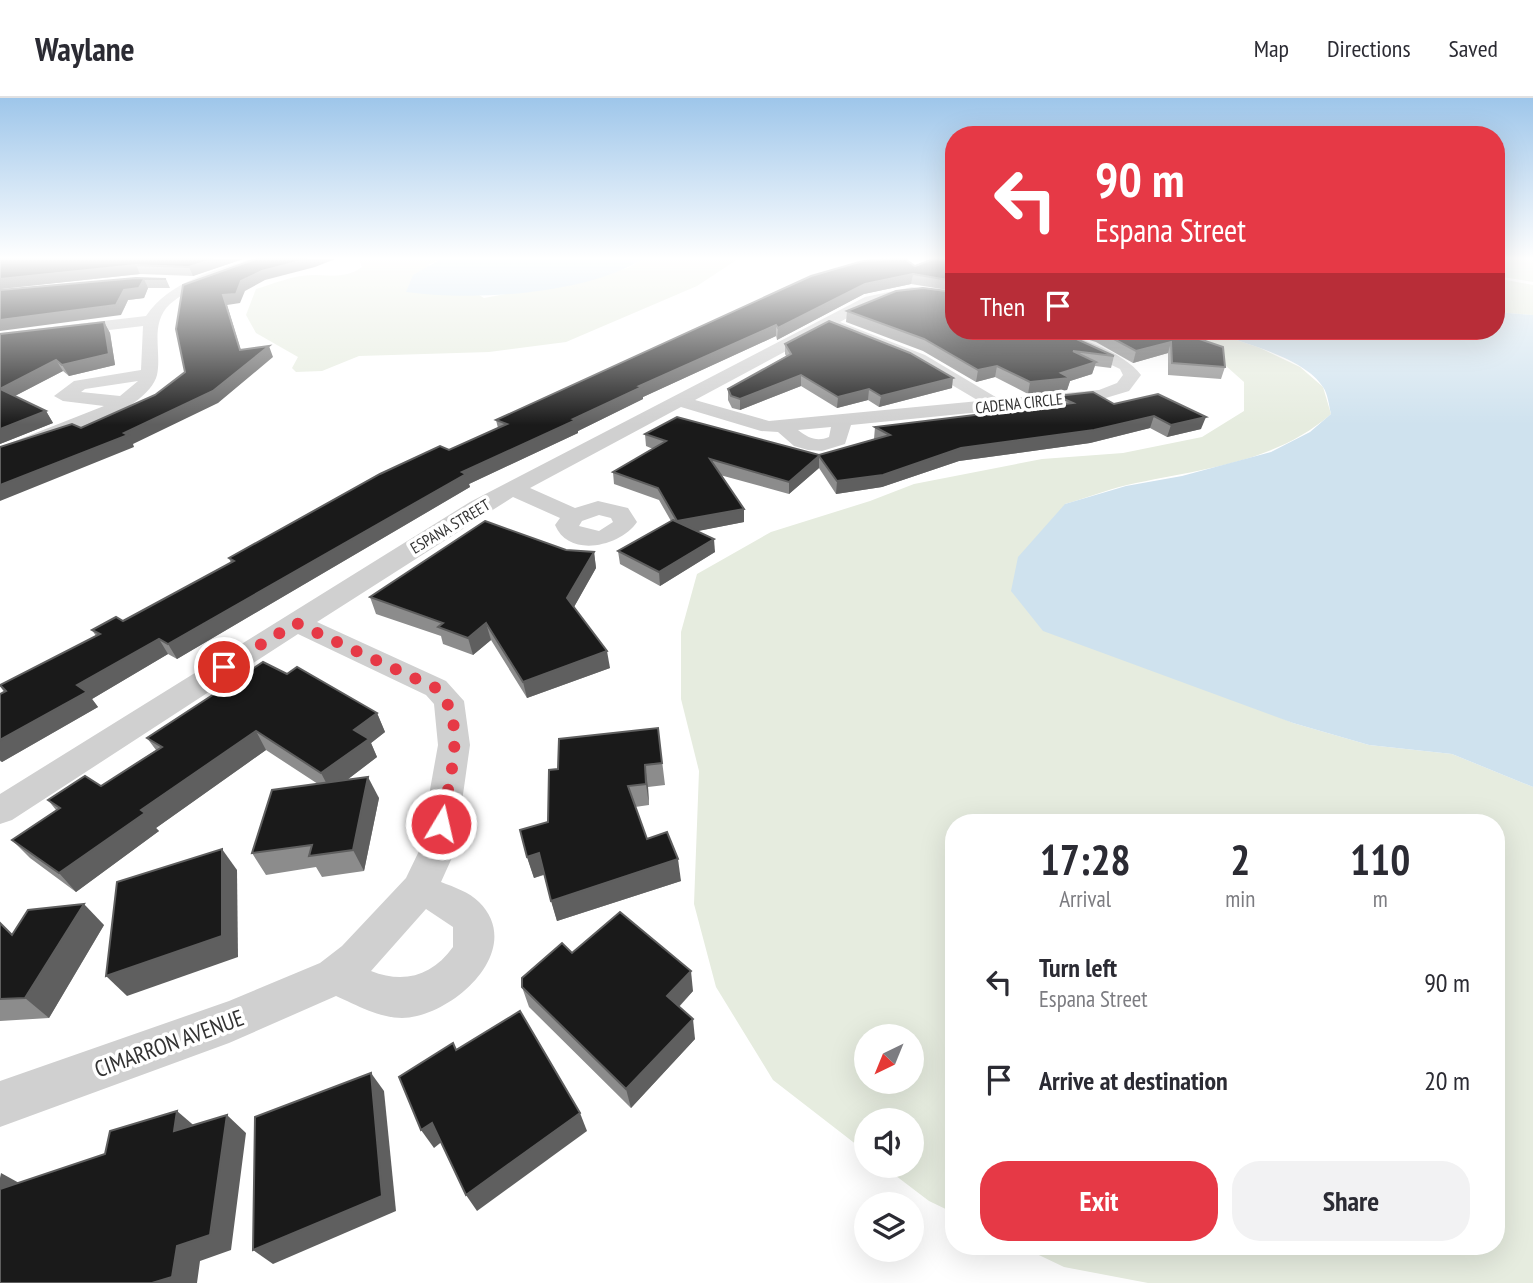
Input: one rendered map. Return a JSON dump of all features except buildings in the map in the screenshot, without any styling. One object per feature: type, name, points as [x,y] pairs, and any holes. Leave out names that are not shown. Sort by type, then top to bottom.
[{"type":"street","points":[[0,454],[78,424],[122,402],[145,383],[149,374],[151,320],[155,314]]},
{"type":"street","name":"ESPANA STREET","points":[[0,811],[105,741],[478,507],[844,314]]},
{"type":"street","points":[[0,338],[151,320]]},
{"type":"street","points":[[827,323],[880,341],[916,358],[954,377],[997,406]]},
{"type":"street","name":"CADENA CIRCLE","points":[[679,401],[752,424],[783,426],[800,443],[821,446],[838,440],[842,422],[1099,395],[1118,391],[1129,383],[1132,375],[1126,366],[1068,340]]},
{"type":"street","points":[[122,402],[63,396],[80,385],[149,374]]},
{"type":"street","points":[[513,489],[574,516]]},
{"type":"street","name":"CIMARRON AVENUE","points":[[0,1104],[229,1022],[335,976],[356,960],[419,888],[437,851],[454,745],[449,701],[436,688],[296,623]]},
{"type":"street","points":[[335,976],[402,999],[428,993],[452,979],[468,960],[474,939],[470,920],[456,908],[419,888]]},
{"type":"shaded area","points":[[631,314],[566,342],[489,352],[359,356],[322,371],[296,372],[292,368],[298,357],[256,333],[246,315]]},
{"type":"shaded area","points":[[1174,340],[1236,340],[1260,348],[1300,367],[1323,387],[1331,414],[1309,431],[1260,454],[1208,469],[1127,485],[1065,504],[1250,705],[1293,723],[1369,745],[1452,754],[1533,787],[1533,1283],[1148,1283],[1064,1267],[1039,1255],[1505,1255],[1505,814],[945,814],[945,1209],[929,1201],[924,1197],[924,1192],[917,1192],[899,1178],[924,1178],[924,1108],[854,1108],[854,1143],[773,1080],[716,987],[694,904],[699,771],[681,699],[681,632],[697,574],[771,532],[870,501],[914,484],[1042,459],[1123,453],[1202,437],[1244,411],[1244,382],[1217,358]]},
{"type":"water","points":[[1505,314],[1533,315],[1533,787],[1452,754],[1369,745],[1293,723],[1043,631],[1011,591],[1018,557],[1065,504],[1126,486],[1182,476],[1271,452],[1310,432],[1331,414],[1323,387],[1314,376],[1271,352],[1236,340],[1505,340]]},
{"type":"route","points":[[224,667],[296,623],[436,688],[449,701],[453,715],[454,745],[441,824]]}]
